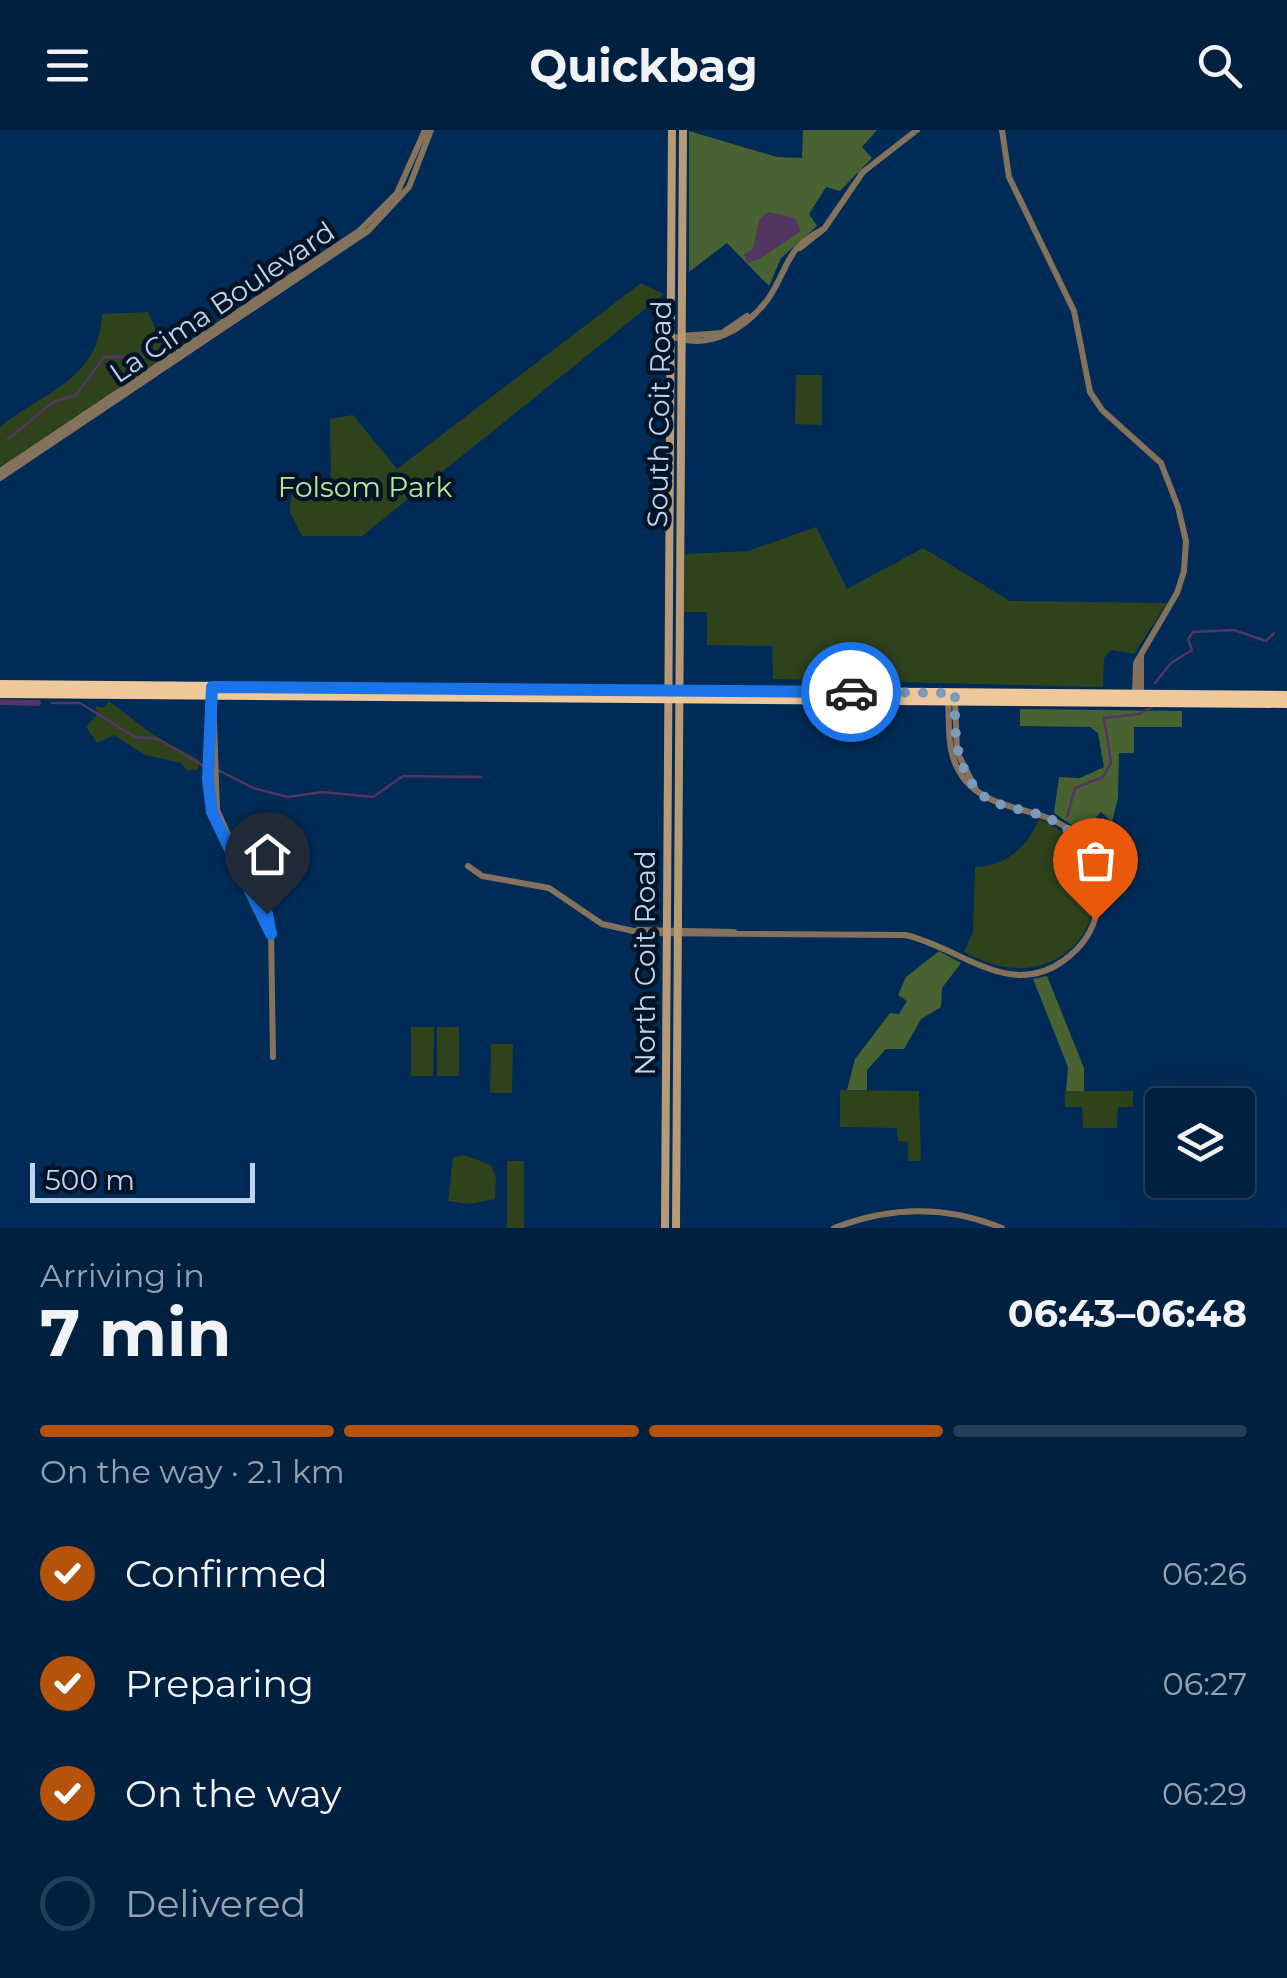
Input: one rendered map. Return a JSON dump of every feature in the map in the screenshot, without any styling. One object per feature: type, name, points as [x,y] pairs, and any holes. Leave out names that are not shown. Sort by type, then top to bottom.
[{"type":"highway","points":[[0,685],[211,692]]},
{"type":"highway","points":[[0,693],[1287,700]]},
{"type":"main road","name":"South Coit Road","points":[[672,130],[680,337]]},
{"type":"main road","name":"South Coit Road","points":[[674,695],[683,130]]},
{"type":"main road","name":"North Coit Road","points":[[665,1228],[671,1152],[674,695]]},
{"type":"main road","name":"North Coit Road","points":[[671,1152],[676,1228]]},
{"type":"street","name":"La Cima Boulevard","points":[[0,470],[359,231],[397,193],[428,130]]},
{"type":"street","name":"La Cima Boulevard","points":[[0,478],[368,231],[409,186],[428,130]]},
{"type":"street","points":[[680,337],[710,337],[738,329],[768,299],[791,255],[824,229],[863,172],[917,130]]},
{"type":"street","points":[[1002,130],[1009,177],[1070,299],[1090,392],[1102,410],[1164,468],[1178,507],[1186,541],[1184,571],[1177,593],[1141,654],[1138,698]]},
{"type":"street","points":[[211,692],[208,779],[212,812],[271,934],[273,1057]]},
{"type":"street","points":[[468,866],[482,876],[549,888],[602,924],[672,932],[906,934],[931,941],[1002,974],[1033,974],[1057,965],[1082,944],[1095,920],[1099,888],[1092,860],[1061,824],[1000,804],[975,788],[960,772],[951,751],[952,697]]},
{"type":"street","points":[[834,1228],[873,1215],[913,1210],[953,1213],[1002,1228]]},
{"type":"green space","points":[[803,130],[877,130],[862,147],[872,158],[840,191],[826,187],[809,214],[817,226],[781,258],[769,286],[727,243],[689,272],[689,131],[777,157],[802,158]]},
{"type":"green space","name":"Folsom Park","points":[[641,283],[664,294],[362,536],[302,536],[290,512],[291,494],[331,494],[330,419],[353,415],[397,469]]},
{"type":"green space","points":[[148,312],[167,356],[0,468],[0,427],[81,369],[99,336],[102,314]]},
{"type":"green space","points":[[796,375],[822,375],[822,425],[795,424]]},
{"type":"green space","points":[[816,527],[847,589],[923,548],[1010,601],[1167,603],[1134,654],[1111,650],[1104,658],[1103,687],[773,679],[772,646],[707,645],[707,612],[684,612],[685,554],[748,551]]},
{"type":"green space","points":[[109,701],[152,734],[199,760],[198,770],[186,770],[181,763],[145,755],[114,735],[97,743],[86,727],[97,715],[96,706],[103,708]]},
{"type":"green space","points":[[1020,709],[1182,711],[1182,727],[1134,727],[1134,753],[1119,753],[1118,798],[1112,822],[1101,812],[1082,832],[1054,813],[1059,777],[1080,778],[1104,767],[1098,733],[1090,727],[1020,726]]},
{"type":"green space","points":[[1039,819],[1072,840],[1090,868],[1095,898],[1087,927],[1069,951],[1041,965],[1006,967],[964,952],[973,932],[975,867],[997,863],[1014,853],[1029,838]]},
{"type":"green space","points":[[939,951],[961,963],[942,988],[941,1007],[921,1019],[904,1049],[886,1049],[867,1070],[867,1090],[847,1090],[855,1059],[890,1013],[899,1014],[907,1001],[898,995],[906,977]]},
{"type":"green space","points":[[1047,976],[1084,1068],[1084,1091],[1066,1091],[1068,1067],[1033,979]]},
{"type":"green space","points":[[411,1027],[434,1027],[433,1076],[411,1076]]},
{"type":"green space","points":[[437,1027],[459,1027],[459,1076],[437,1076]]},
{"type":"green space","points":[[491,1044],[513,1044],[512,1093],[490,1093]]},
{"type":"green space","points":[[840,1090],[919,1091],[921,1161],[908,1161],[908,1142],[898,1141],[897,1128],[840,1127]]},
{"type":"green space","points":[[1065,1091],[1133,1091],[1133,1107],[1118,1107],[1117,1128],[1083,1128],[1082,1107],[1065,1107]]},
{"type":"green space","points":[[464,1155],[491,1165],[496,1177],[495,1199],[469,1204],[448,1201],[453,1157]]},
{"type":"green space","points":[[507,1161],[524,1161],[524,1228],[507,1228]]},
{"type":"shaded area","points":[[768,212],[795,218],[801,231],[747,263],[744,254],[753,249],[759,220]]},
{"type":"waterway","points":[[7,440],[53,402],[76,395],[104,357],[154,356]]},
{"type":"waterway","points":[[1155,683],[1171,663],[1192,650],[1188,639],[1193,632],[1234,630],[1266,641],[1274,633]]},
{"type":"waterway","points":[[0,702],[38,703]]},
{"type":"waterway","points":[[52,703],[80,703],[135,737],[158,739],[204,766]]},
{"type":"waterway","points":[[1067,817],[1075,788],[1103,777],[1111,763],[1104,718],[1139,714],[1152,707]]},
{"type":"waterway","points":[[218,770],[253,788],[288,797],[322,792],[373,797],[403,776],[481,777]]},
{"type":"way so far","points":[[851,692],[955,693],[956,752],[975,788],[991,800],[1044,816],[1074,834],[1096,870],[1099,894],[1095,920]]},
{"type":"route","points":[[267,914],[271,934],[212,812],[208,779],[212,687],[851,692]]}]
